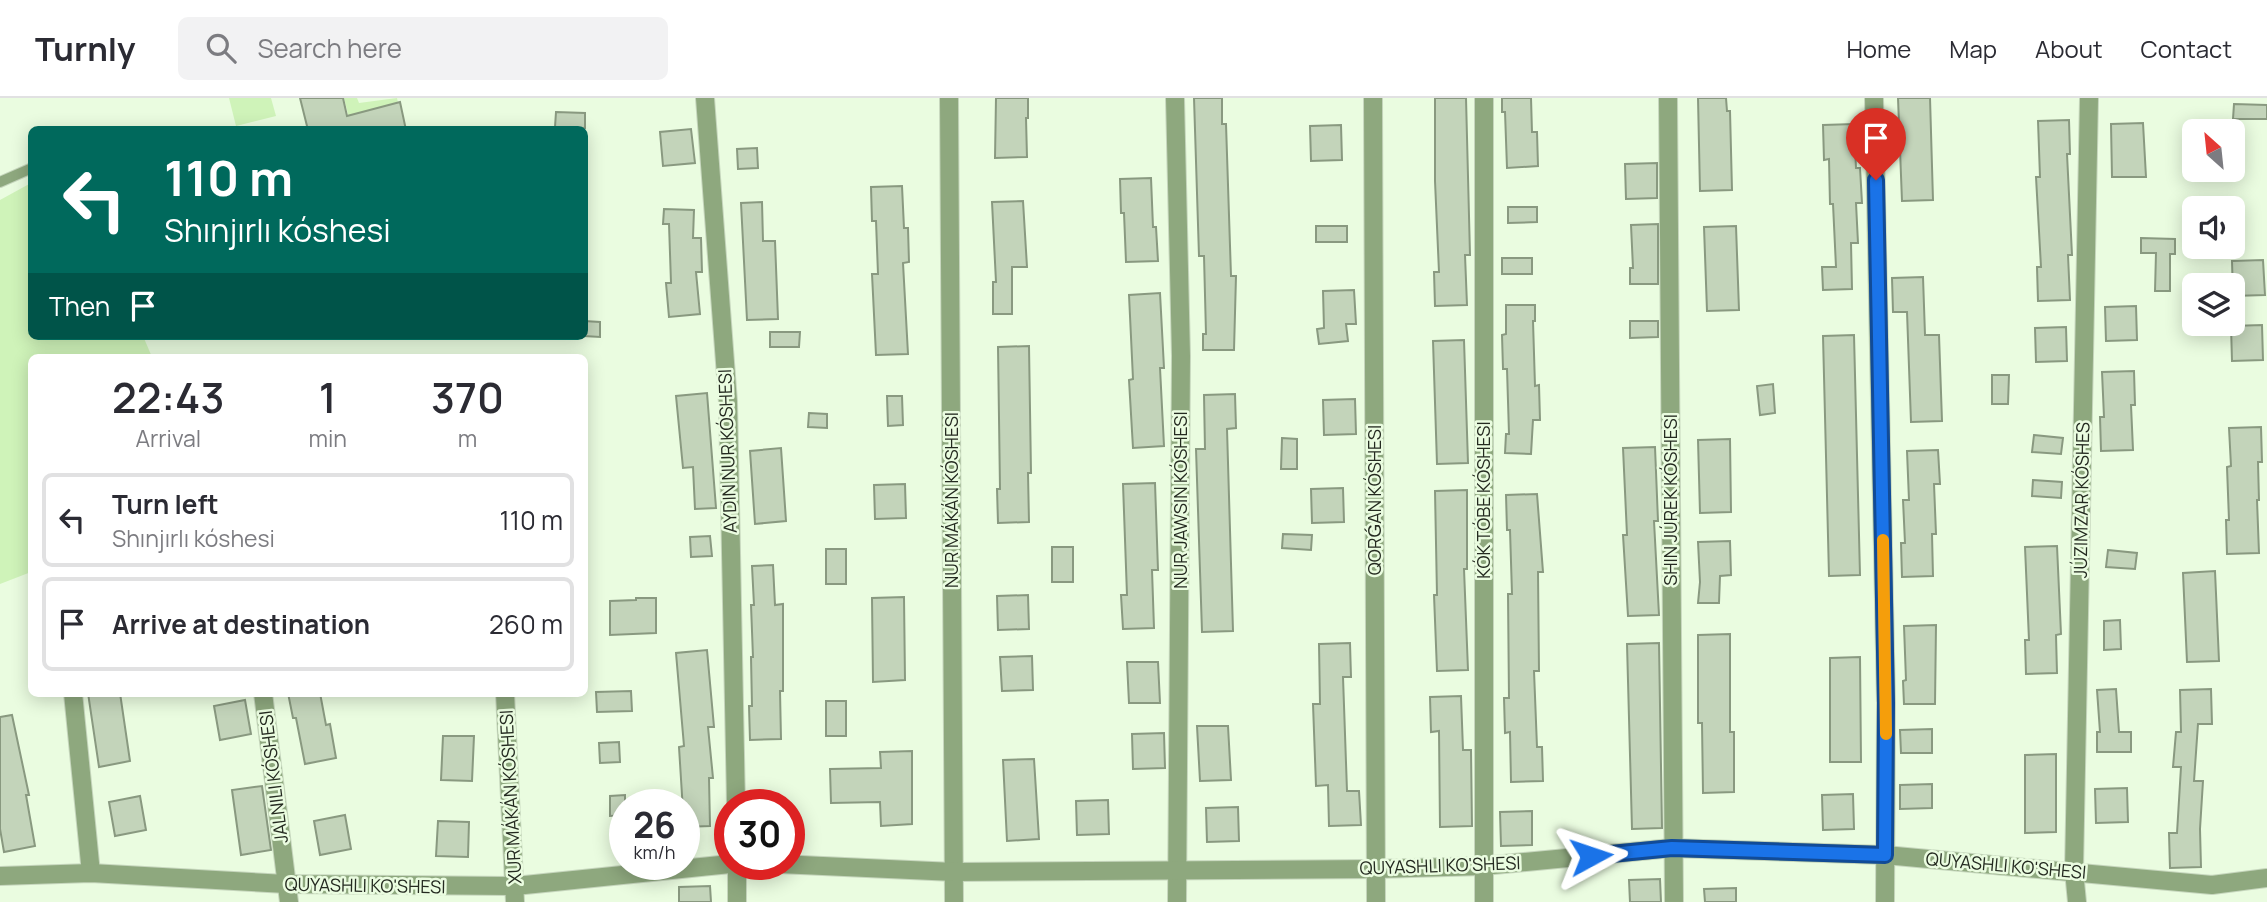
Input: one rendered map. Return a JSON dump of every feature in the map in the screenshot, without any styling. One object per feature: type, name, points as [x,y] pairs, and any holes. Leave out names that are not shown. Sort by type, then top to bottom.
[{"type":"street","points":[[705,98],[727,402],[736,789]]},
{"type":"street","name":"NUR MÁKÁN KÓSHESI","points":[[949,98],[954,902]]},
{"type":"street","points":[[1175,98],[1181,356],[1177,902]]},
{"type":"street","name":"QORǴAN KÓSHESI","points":[[1373,98],[1376,902]]},
{"type":"street","name":"KÓK TÓBE KÓSHESI","points":[[1484,98],[1484,902]]},
{"type":"street","points":[[1668,98],[1674,902]]},
{"type":"street","points":[[1874,98],[1886,703],[1885,902]]},
{"type":"street","name":"JÚZIMZAR KÓSHES","points":[[2077,902],[2074,871],[2089,98]]},
{"type":"street","points":[[73,697],[91,873]]},
{"type":"street","points":[[263,697],[287,893]]},
{"type":"street","name":"XUR MÁKÁN KÓSHESI","points":[[505,697],[515,894]]},
{"type":"street","name":"QUYASHLI KO'SHESI","points":[[805,865],[954,872],[1376,869],[1483,866],[1672,848],[1885,855],[2212,885],[2267,878]]},
{"type":"street","name":"QUYASHLI KO'SHESI","points":[[0,876],[91,873],[287,893],[515,894],[714,865]]},
{"type":"street","points":[[737,880],[737,902]]},
{"type":"lane","points":[[0,183],[28,170]]},
{"type":"green space","points":[[229,98],[271,98],[276,116],[236,126]]},
{"type":"green space","points":[[344,98],[357,98],[359,103],[397,98],[399,108],[349,118]]},
{"type":"green space","points":[[28,185],[28,340],[145,340],[151,354],[28,354],[28,573],[0,584],[0,200]]},
{"type":"building","points":[[300,98],[343,98],[347,116],[400,102],[405,126],[307,126]]},
{"type":"building","points":[[996,98],[1028,98],[1027,157],[995,158]]},
{"type":"building","points":[[1194,98],[1222,98],[1222,124],[1226,124],[1231,276],[1236,276],[1234,350],[1203,350],[1203,334],[1206,334],[1204,256],[1199,256]]},
{"type":"building","points":[[1435,98],[1466,98],[1470,255],[1465,255],[1467,305],[1435,306],[1434,272],[1439,272]]},
{"type":"building","points":[[1502,98],[1531,98],[1532,132],[1537,132],[1538,166],[1507,168]]},
{"type":"building","points":[[1698,98],[1726,98],[1727,111],[1730,111],[1732,190],[1700,191]]},
{"type":"building","points":[[1898,98],[1930,98],[1933,200],[1902,201]]},
{"type":"building","points":[[2234,104],[2267,105],[2267,119],[2233,119]]},
{"type":"building","points":[[556,112],[585,113],[585,126],[555,126]]},
{"type":"building","points":[[2069,120],[2070,154],[2067,154],[2072,255],[2068,255],[2070,300],[2038,301],[2037,267],[2041,267],[2036,177],[2040,177],[2038,121]]},
{"type":"building","points":[[2143,123],[2146,177],[2112,177],[2111,124]]},
{"type":"building","points":[[1854,124],[1856,168],[1860,168],[1862,203],[1856,203],[1858,243],[1851,243],[1852,289],[1823,290],[1822,267],[1836,267],[1829,159],[1824,160],[1823,125]]},
{"type":"building","points":[[1341,125],[1342,160],[1311,161],[1310,126]]},
{"type":"building","points":[[691,129],[695,163],[663,166],[660,132]]},
{"type":"building","points":[[757,148],[758,168],[738,169],[737,149]]},
{"type":"building","points":[[1657,163],[1657,198],[1626,199],[1625,164]]},
{"type":"building","points":[[1151,178],[1153,227],[1156,227],[1158,261],[1126,262],[1120,179]]},
{"type":"building","points":[[902,186],[904,228],[908,228],[909,262],[903,263],[908,354],[876,355],[872,274],[878,274],[876,221],[872,221],[871,187]]},
{"type":"building","points":[[1023,201],[1027,267],[1012,267],[1012,314],[993,314],[993,282],[996,282],[992,202]]},
{"type":"building","points":[[762,202],[763,241],[775,241],[778,319],[747,320],[741,203]]},
{"type":"building","points":[[1508,207],[1537,207],[1537,222],[1508,223]]},
{"type":"building","points":[[664,209],[694,210],[693,238],[701,238],[702,272],[696,272],[700,314],[669,317],[666,283],[671,283],[669,224],[663,224]]},
{"type":"building","points":[[1658,224],[1658,284],[1630,284],[1630,268],[1633,268],[1631,225]]},
{"type":"building","points":[[1316,226],[1347,226],[1347,242],[1316,242]]},
{"type":"building","points":[[1736,226],[1739,310],[1707,311],[1704,227]]},
{"type":"building","points":[[2141,238],[2175,239],[2175,254],[2170,254],[2170,291],[2155,291],[2156,253],[2141,253]]},
{"type":"building","points":[[1502,258],[1532,258],[1532,274],[1502,274]]},
{"type":"building","points":[[2263,260],[2265,295],[2245,296],[2245,273],[2232,273],[2232,261]]},
{"type":"building","points":[[1923,277],[1925,335],[1939,335],[1942,421],[1911,422],[1907,312],[1893,312],[1892,278]]},
{"type":"building","points":[[1354,290],[1356,324],[1346,324],[1348,341],[1319,344],[1317,329],[1324,328],[1323,291]]},
{"type":"building","points":[[1160,293],[1164,446],[1133,448],[1129,380],[1133,379],[1129,295]]},
{"type":"building","points":[[1506,305],[1535,305],[1535,386],[1539,385],[1540,420],[1533,420],[1531,454],[1505,453],[1506,434],[1509,434],[1507,369],[1503,369],[1502,335],[1506,334]]},
{"type":"building","points":[[2136,306],[2137,340],[2106,341],[2105,307]]},
{"type":"building","points":[[588,321],[600,322],[600,337],[588,336]]},
{"type":"building","points":[[1630,321],[1658,321],[1658,337],[1630,338]]},
{"type":"building","points":[[2262,325],[2263,360],[2232,361],[2231,336],[2245,336],[2245,326]]},
{"type":"building","points":[[2066,327],[2067,361],[2036,362],[2035,328]]},
{"type":"building","points":[[770,332],[800,332],[799,347],[770,347]]},
{"type":"building","points":[[1854,335],[1860,575],[1829,576],[1823,336]]},
{"type":"building","points":[[1464,340],[1468,463],[1437,464],[1433,341]]},
{"type":"building","points":[[1029,346],[1029,522],[998,523],[998,347]]},
{"type":"building","points":[[2134,371],[2135,405],[2131,405],[2133,450],[2101,451],[2100,417],[2104,417],[2102,372]]},
{"type":"building","points":[[1992,375],[2009,375],[2008,404],[1992,404]]},
{"type":"building","points":[[1773,384],[1775,413],[1760,415],[1757,386]]},
{"type":"building","points":[[707,393],[716,508],[695,509],[693,467],[683,468],[676,396]]},
{"type":"building","points":[[1235,394],[1236,428],[1227,429],[1233,631],[1202,632],[1196,449],[1205,449],[1204,395]]},
{"type":"building","points":[[887,396],[902,396],[903,425],[888,426]]},
{"type":"building","points":[[1355,399],[1356,434],[1324,435],[1323,400]]},
{"type":"building","points":[[809,413],[827,414],[827,428],[808,427]]},
{"type":"building","points":[[2261,427],[2262,462],[2258,462],[2257,500],[2259,553],[2227,554],[2227,467],[2231,466],[2229,428]]},
{"type":"building","points":[[2034,435],[2063,438],[2061,454],[2032,452]]},
{"type":"building","points":[[1282,438],[1297,439],[1297,469],[1281,469]]},
{"type":"building","points":[[1730,439],[1731,512],[1700,513],[1698,440]]},
{"type":"building","points":[[1655,447],[1658,521],[1654,521],[1659,615],[1628,616],[1623,535],[1627,535],[1623,448]]},
{"type":"building","points":[[781,448],[786,521],[755,524],[750,451]]},
{"type":"building","points":[[1938,450],[1940,484],[1934,484],[1936,534],[1932,534],[1933,576],[1902,577],[1901,543],[1905,543],[1903,500],[1909,500],[1907,451]]},
{"type":"building","points":[[2033,480],[2062,482],[2061,498],[2032,496]]},
{"type":"building","points":[[1155,483],[1158,570],[1152,570],[1154,628],[1123,629],[1121,595],[1127,595],[1123,484]]},
{"type":"building","points":[[905,484],[906,518],[875,519],[874,485]]},
{"type":"building","points":[[1343,488],[1344,522],[1312,523],[1311,489]]},
{"type":"building","points":[[1467,490],[1467,569],[1464,569],[1468,670],[1437,671],[1434,595],[1437,595],[1435,491]]},
{"type":"building","points":[[1537,494],[1543,572],[1538,572],[1539,671],[1534,671],[1537,747],[1542,747],[1543,781],[1511,782],[1510,732],[1505,733],[1504,698],[1509,698],[1508,594],[1512,594],[1506,495]]},
{"type":"building","points":[[1283,534],[1312,535],[1311,550],[1282,548]]},
{"type":"building","points":[[710,536],[712,556],[691,557],[690,537]]},
{"type":"building","points":[[1730,541],[1731,575],[1720,576],[1719,603],[1698,603],[1698,542]]},
{"type":"building","points":[[2057,546],[2061,634],[2056,635],[2057,673],[2026,674],[2025,640],[2029,640],[2025,547]]},
{"type":"building","points":[[1052,547],[1073,547],[1073,582],[1052,582]]},
{"type":"building","points":[[826,549],[846,549],[846,584],[826,584]]},
{"type":"building","points":[[2108,550],[2137,553],[2135,569],[2106,567]]},
{"type":"building","points":[[773,565],[775,605],[783,604],[781,739],[750,740],[749,706],[752,706],[753,657],[751,605],[754,605],[752,566]]},
{"type":"building","points":[[2215,571],[2219,661],[2187,662],[2183,573]]},
{"type":"building","points":[[1028,595],[1029,629],[998,630],[997,596]]},
{"type":"building","points":[[904,597],[905,680],[873,682],[872,598]]},
{"type":"building","points":[[656,598],[656,633],[610,635],[610,601]]},
{"type":"building","points":[[2120,620],[2121,649],[2104,650],[2104,621]]},
{"type":"building","points":[[1936,625],[1935,704],[1904,704],[1904,626]]},
{"type":"building","points":[[1730,634],[1730,732],[1734,732],[1734,792],[1703,793],[1702,723],[1698,723],[1698,635]]},
{"type":"building","points":[[1350,643],[1351,677],[1343,677],[1347,791],[1359,791],[1361,825],[1329,826],[1328,785],[1316,786],[1313,704],[1320,704],[1319,644]]},
{"type":"building","points":[[1659,643],[1662,828],[1632,829],[1627,644]]},
{"type":"building","points":[[707,650],[714,727],[708,727],[713,778],[709,778],[710,826],[700,826],[700,789],[682,789],[679,747],[684,746],[676,653]]},
{"type":"building","points":[[1032,656],[1033,690],[1002,691],[1000,657]]},
{"type":"building","points":[[1860,657],[1861,762],[1830,762],[1830,658]]},
{"type":"building","points":[[1127,662],[1158,662],[1160,703],[1129,703]]},
{"type":"building","points":[[2116,689],[2119,732],[2131,732],[2131,752],[2097,752],[2097,732],[2100,732],[2097,690]]},
{"type":"building","points":[[2211,689],[2212,724],[2198,724],[2194,781],[2203,781],[2201,867],[2170,868],[2169,833],[2177,833],[2181,767],[2173,767],[2176,732],[2181,732],[2180,690]]},
{"type":"building","points":[[631,691],[632,711],[597,712],[596,692]]},
{"type":"building","points":[[1461,696],[1463,750],[1471,750],[1472,826],[1440,827],[1439,731],[1431,732],[1430,697]]},
{"type":"building","points":[[89,697],[121,697],[130,761],[99,767]]},
{"type":"building","points":[[289,697],[321,697],[326,725],[330,724],[336,758],[305,764],[296,718],[293,718]]},
{"type":"building","points":[[245,700],[251,734],[220,740],[214,706]]},
{"type":"building","points":[[826,701],[846,701],[846,736],[826,736]]},
{"type":"building","points":[[12,715],[29,795],[26,795],[35,846],[4,852],[0,829],[0,717]]},
{"type":"building","points":[[1197,726],[1228,726],[1231,780],[1200,781]]},
{"type":"building","points":[[1932,729],[1932,753],[1901,753],[1900,730]]},
{"type":"building","points":[[1164,733],[1165,768],[1133,769],[1132,734]]},
{"type":"building","points":[[443,736],[474,736],[472,781],[441,780]]},
{"type":"building","points":[[619,742],[620,762],[600,763],[599,743]]},
{"type":"building","points":[[912,751],[912,824],[881,826],[880,802],[831,803],[830,769],[881,768],[880,752]]},
{"type":"building","points":[[2056,754],[2056,832],[2025,833],[2025,755]]},
{"type":"building","points":[[1034,759],[1039,839],[1007,841],[1003,760]]},
{"type":"building","points":[[1932,784],[1932,808],[1900,809],[1900,785]]},
{"type":"building","points":[[262,786],[271,850],[241,855],[232,790]]},
{"type":"building","points":[[2127,788],[2128,822],[2096,823],[2095,789]]},
{"type":"building","points":[[1853,794],[1854,829],[1823,830],[1822,795]]},
{"type":"building","points":[[140,796],[146,830],[115,836],[109,802]]},
{"type":"building","points":[[1108,800],[1109,834],[1077,835],[1076,801]]},
{"type":"building","points":[[1238,807],[1239,841],[1207,842],[1206,808]]},
{"type":"building","points":[[1532,811],[1532,845],[1501,846],[1500,812]]},
{"type":"building","points":[[345,815],[351,849],[320,855],[314,821]]},
{"type":"building","points":[[438,821],[469,822],[468,857],[436,856]]},
{"type":"building","points":[[1660,879],[1661,902],[1630,902],[1629,880]]},
{"type":"building","points":[[710,886],[711,902],[679,902],[679,887]]},
{"type":"building","points":[[1736,888],[1736,902],[1705,902],[1704,889]]},
{"type":"slow traffic","points":[[1883,540],[1886,734]]},
{"type":"route","points":[[1591,856],[1672,848],[1885,855],[1886,703],[1876,180]]}]
